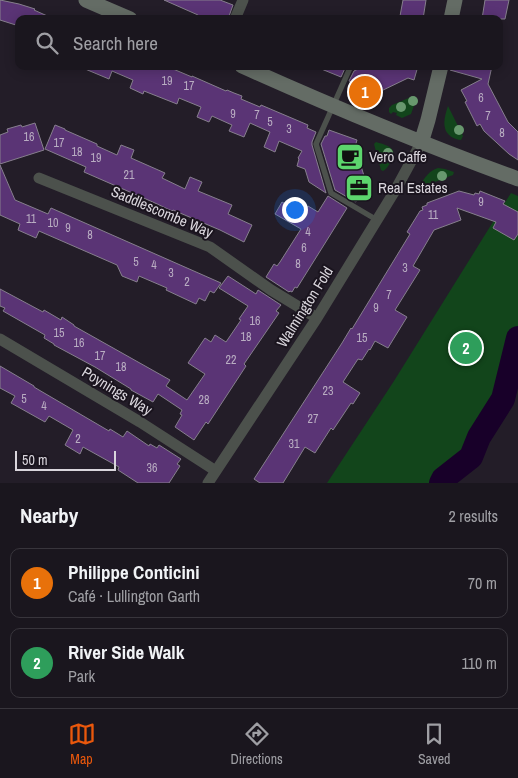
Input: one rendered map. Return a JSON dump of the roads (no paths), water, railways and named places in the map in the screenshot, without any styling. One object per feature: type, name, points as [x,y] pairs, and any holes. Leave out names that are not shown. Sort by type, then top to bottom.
[{"type":"street","points":[[86,0],[121,15]]},
{"type":"street","points":[[237,15],[243,0]]},
{"type":"street","points":[[452,15],[455,0]]},
{"type":"street","points":[[251,70],[421,143],[518,179]]},
{"type":"street","points":[[421,143],[440,70]]},
{"type":"street","name":"Walmington Fold","points":[[208,483],[317,318],[396,189],[421,143]]},
{"type":"street","name":"Saddlescombe Way","points":[[39,178],[210,247],[271,290],[317,318]]},
{"type":"street","name":"Poynings Way","points":[[0,339],[140,422],[216,471]]},
{"type":"lane","points":[[349,70],[316,144],[331,193],[377,220]]},
{"type":"waterway","points":[[441,483],[443,479],[471,457],[479,437],[503,399],[518,338]]},
{"type":"place","name":"Philippe Conticini","points":[[365,92]]},
{"type":"place","name":"Vero Caffe","points":[[350,157]]},
{"type":"place","name":"Real Estates","points":[[359,188]]},
{"type":"place","name":"River Side Walk","points":[[466,348]]}]
